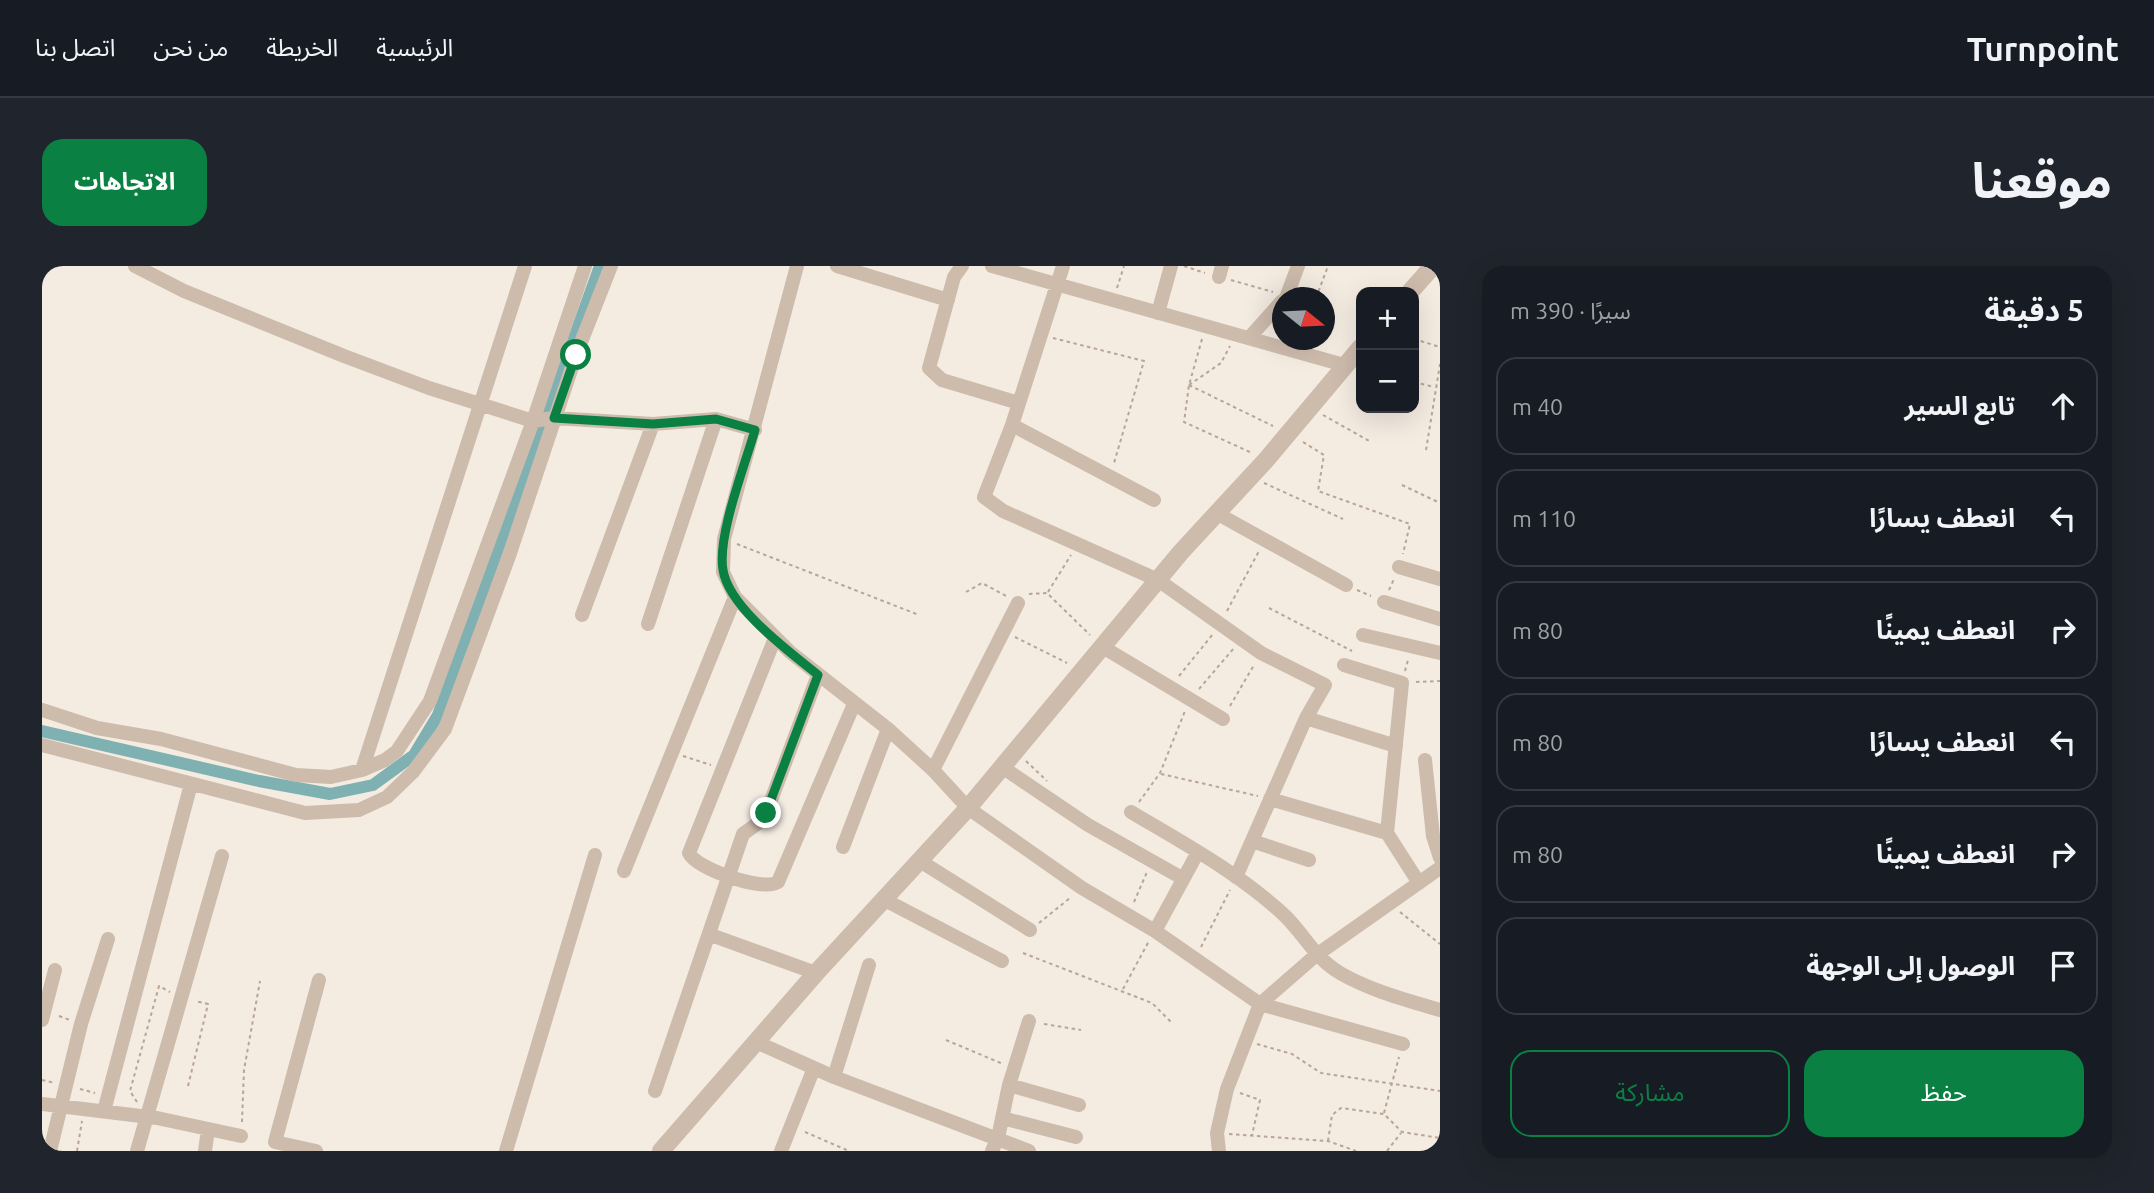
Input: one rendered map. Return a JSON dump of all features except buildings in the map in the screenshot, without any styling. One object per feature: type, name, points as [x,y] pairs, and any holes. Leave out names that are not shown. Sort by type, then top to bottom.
[{"type":"street","points":[[135,266],[273,328],[480,405],[533,421],[554,418],[653,424],[716,419],[755,430]]},
{"type":"street","points":[[362,770],[526,266]]},
{"type":"street","points":[[42,710],[97,728],[161,738],[296,775],[331,777],[385,761],[397,751],[430,701],[533,421],[585,266]]},
{"type":"street","points":[[42,745],[306,813],[359,810],[387,797],[413,772],[445,729],[509,556],[554,418],[611,266]]},
{"type":"street","points":[[797,266],[724,539],[723,572],[735,597],[775,638],[888,729],[933,770],[968,808],[1082,888],[1155,931],[1194,961],[1260,1004],[1403,1044]]},
{"type":"street","points":[[837,266],[948,300]]},
{"type":"street","points":[[962,266],[948,300],[929,368],[942,380],[1019,403]]},
{"type":"street","points":[[992,266],[1344,365]]},
{"type":"street","points":[[1063,266],[1012,425],[984,497],[1003,511],[1077,547],[1158,580],[1219,626],[1261,653],[1325,685],[1306,718],[1236,877]]},
{"type":"street","points":[[1158,313],[1171,266]]},
{"type":"street","points":[[1289,287],[1298,266]]},
{"type":"street","points":[[1414,287],[1433,266]]},
{"type":"street","points":[[1243,335],[1272,309]]},
{"type":"street","points":[[660,1151],[816,973],[968,808],[1101,646],[1266,460],[1358,350]]},
{"type":"street","points":[[648,624],[716,419]]},
{"type":"street","points":[[582,615],[653,424]]},
{"type":"street","points":[[1012,425],[1154,500]]},
{"type":"street","points":[[1218,514],[1346,585]]},
{"type":"street","points":[[1399,567],[1440,579]]},
{"type":"street","points":[[624,871],[735,597]]},
{"type":"street","points":[[1384,601],[1440,619]]},
{"type":"street","points":[[933,770],[1005,632],[1017,603]]},
{"type":"street","points":[[1363,635],[1440,653]]},
{"type":"street","points":[[775,638],[689,856],[709,869],[763,886],[774,885],[780,879],[855,704]]},
{"type":"street","points":[[1101,646],[1223,719]]},
{"type":"street","points":[[1344,665],[1402,683],[1387,833],[1419,883]]},
{"type":"street","points":[[655,1091],[711,935],[743,834],[760,822],[766,813],[818,675]]},
{"type":"street","points":[[1306,718],[1396,746]]},
{"type":"street","points":[[843,847],[888,729]]},
{"type":"street","points":[[1425,761],[1433,836],[1440,858]]},
{"type":"street","points":[[1002,767],[1088,825],[1182,878]]},
{"type":"street","points":[[105,1103],[191,784]]},
{"type":"street","points":[[1270,799],[1387,833]]},
{"type":"street","points":[[1131,812],[1236,877],[1281,913],[1306,939],[1315,957],[1342,974],[1384,993],[1440,1010]]},
{"type":"street","points":[[1252,841],[1309,860]]},
{"type":"street","points":[[1155,931],[1198,852]]},
{"type":"street","points":[[506,1151],[595,855]]},
{"type":"street","points":[[137,1151],[222,856]]},
{"type":"street","points":[[920,861],[1030,930]]},
{"type":"street","points":[[1219,1151],[1217,1133],[1227,1089],[1260,1004],[1315,957],[1440,868]]},
{"type":"street","points":[[883,899],[1002,961]]},
{"type":"street","points":[[711,935],[816,973]]},
{"type":"street","points":[[50,1151],[81,1024],[108,939]]},
{"type":"street","points":[[834,1077],[869,965]]},
{"type":"street","points":[[43,1016],[55,970]]},
{"type":"street","points":[[316,1151],[275,1142],[319,980]]},
{"type":"street","points":[[995,1145],[1009,1085],[1029,1021]]},
{"type":"street","points":[[755,1042],[995,1145],[1027,1151]]},
{"type":"street","points":[[781,1151],[814,1068]]},
{"type":"street","points":[[1009,1085],[1079,1105]]},
{"type":"street","points":[[42,1104],[85,1109],[105,1103],[147,1117],[241,1136]]},
{"type":"street","points":[[1002,1118],[1076,1137]]},
{"type":"street","points":[[205,1151],[208,1129]]},
{"type":"path","points":[[1113,301],[1124,266]]},
{"type":"path","points":[[1182,266],[1220,271],[1272,293]]},
{"type":"path","points":[[1321,287],[1328,266]]},
{"type":"path","points":[[1206,325],[1189,385],[1184,422],[1266,460]]},
{"type":"path","points":[[1189,385],[1221,363],[1243,335]]},
{"type":"path","points":[[1041,336],[1144,361],[1110,477]]},
{"type":"path","points":[[1419,341],[1440,347]]},
{"type":"path","points":[[1426,450],[1440,364]]},
{"type":"path","points":[[1419,383],[1435,387]]},
{"type":"path","points":[[1189,385],[1287,433],[1324,455],[1318,491],[1410,524],[1399,567],[1384,601],[1346,585]]},
{"type":"path","points":[[1310,407],[1371,442]]},
{"type":"path","points":[[1251,477],[1343,519]]},
{"type":"path","points":[[1402,485],[1440,503]]},
{"type":"path","points":[[724,539],[919,615]]},
{"type":"path","points":[[1169,687],[1219,626],[1264,541]]},
{"type":"path","points":[[1047,593],[1077,547]]},
{"type":"path","points":[[965,592],[982,583],[1017,603],[1027,594],[1047,593],[1101,646]]},
{"type":"path","points":[[1269,608],[1352,651]]},
{"type":"path","points":[[1005,632],[1082,670]]},
{"type":"path","points":[[1131,812],[1160,773],[1189,700],[1241,639]]},
{"type":"path","points":[[1412,645],[1402,683],[1440,681]]},
{"type":"path","points":[[1223,719],[1261,653]]},
{"type":"path","points":[[670,752],[722,769]]},
{"type":"path","points":[[1160,773],[1270,799]]},
{"type":"path","points":[[1128,916],[1152,861]]},
{"type":"path","points":[[1194,961],[1236,877]]},
{"type":"path","points":[[1030,930],[1082,888]]},
{"type":"path","points":[[1391,905],[1440,944]]},
{"type":"path","points":[[1123,989],[1155,931]]},
{"type":"path","points":[[1023,953],[1123,989],[1162,1009],[1172,1023]]},
{"type":"path","points":[[241,1136],[244,1070],[260,981]]},
{"type":"path","points":[[147,1117],[130,1091],[159,986],[180,996],[208,1004],[188,1086]]},
{"type":"path","points":[[43,1016],[81,1024]]},
{"type":"path","points":[[1029,1021],[1081,1030]]},
{"type":"path","points":[[946,1040],[1014,1068]]},
{"type":"path","points":[[1245,1041],[1292,1054],[1321,1073],[1392,1086],[1440,1091]]},
{"type":"path","points":[[1384,1114],[1403,1044]]},
{"type":"path","points":[[65,1086],[105,1103]]},
{"type":"path","points":[[1227,1089],[1261,1100],[1252,1136]]},
{"type":"path","points":[[1328,1141],[1332,1115],[1341,1108],[1384,1114],[1402,1132],[1440,1138]]},
{"type":"path","points":[[77,1151],[85,1109]]},
{"type":"path","points":[[790,1125],[849,1151]]},
{"type":"path","points":[[1387,1151],[1402,1132]]},
{"type":"path","points":[[1217,1133],[1328,1141],[1356,1151]]},
{"type":"waterway","points":[[42,731],[259,781],[330,794],[373,785],[414,755],[438,715],[600,266]]},
{"type":"route","points":[[576,355],[554,418],[653,424],[716,419],[755,430],[724,539],[723,572],[735,597],[758,622],[818,675],[766,813]]}]
